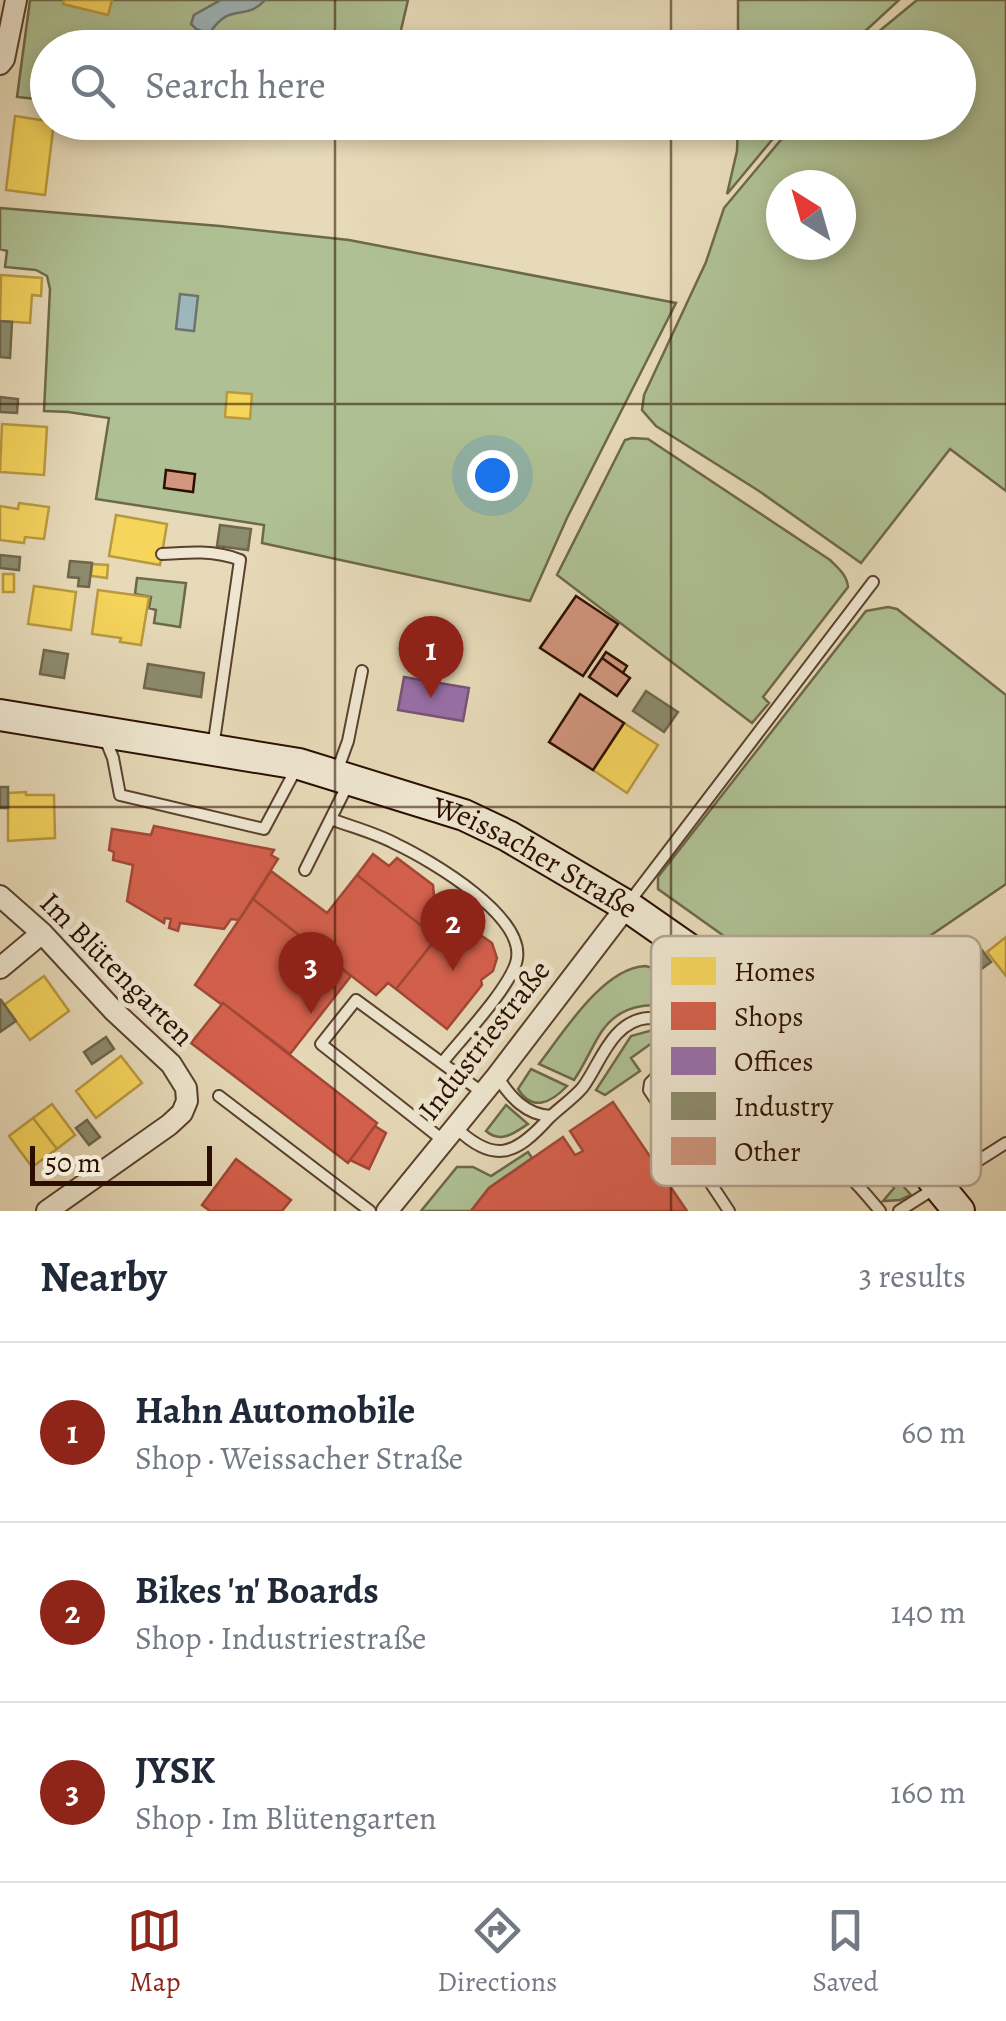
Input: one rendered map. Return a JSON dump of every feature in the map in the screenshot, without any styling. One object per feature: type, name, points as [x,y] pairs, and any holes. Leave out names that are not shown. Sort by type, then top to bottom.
[{"type":"street","points":[[0,64],[16,0]]},
{"type":"street","name":"Weissacher Straße","points":[[0,715],[299,764],[343,777],[479,822],[508,836],[627,906],[670,936]]},
{"type":"street","name":"Im Blütengarten","points":[[0,896],[172,1064],[186,1088],[185,1107],[170,1125],[47,1211]]},
{"type":"street","name":"Industriestraße","points":[[387,1211],[627,906]]},
{"type":"street","points":[[0,968],[42,933]]},
{"type":"street","name":"Weissacher Straße","points":[[940,1186],[959,1211]]},
{"type":"lane","points":[[162,554],[196,552],[240,560],[212,749]]},
{"type":"lane","points":[[627,906],[872,582]]},
{"type":"lane","points":[[305,870],[330,820],[343,777],[362,670]]},
{"type":"lane","points":[[102,732],[113,758],[120,795],[264,829],[299,764]]},
{"type":"lane","points":[[330,820],[396,843],[473,890],[489,904],[514,938],[518,958],[509,980],[442,1063]]},
{"type":"lane","points":[[483,1093],[356,1000],[321,1044],[450,1134],[488,1151],[505,1152],[534,1136],[582,1088],[621,1029],[631,1022],[651,1018]]},
{"type":"lane","points":[[497,1076],[529,1112],[551,1116]]},
{"type":"lane","points":[[219,1096],[370,1211]]},
{"type":"lane","points":[[981,1159],[1006,1143]]},
{"type":"lane","points":[[713,1186],[730,1211]]},
{"type":"lane","points":[[859,1186],[880,1211]]},
{"type":"lane","points":[[899,1211],[937,1186]]},
{"type":"green space","points":[[30,0],[221,0],[194,15],[192,24],[202,30],[30,30],[30,98],[17,97]]},
{"type":"green space","points":[[265,0],[408,0],[401,30],[212,30],[224,16],[253,9]]},
{"type":"green space","points":[[738,0],[899,0],[866,30],[738,30]]},
{"type":"green space","points":[[917,0],[1006,0],[1006,491],[950,449],[861,563],[759,491],[656,426],[642,410],[644,395],[706,262],[724,208],[781,140],[976,140],[976,30],[881,30]]},
{"type":"green space","points":[[737,140],[772,140],[727,194]]},
{"type":"green space","points":[[0,208],[349,240],[676,303],[567,518],[530,601],[262,543],[264,525],[96,499],[109,418],[44,411],[50,289],[47,276],[36,270],[5,267],[7,251],[0,249]]},
{"type":"green space","points":[[648,439],[830,560],[846,579],[848,587],[763,697],[769,703],[752,723],[557,575],[625,440]]},
{"type":"green space","points":[[137,578],[186,583],[180,627],[154,623],[156,610],[149,608],[151,597],[135,594]]},
{"type":"green space","points":[[897,609],[1006,695],[1006,884],[930,936],[724,936],[658,889],[658,877],[866,611]]},
{"type":"green space","points":[[651,967],[651,1005],[631,1009],[610,1021],[574,1080],[539,1064],[585,1004],[629,970]]},
{"type":"green space","points":[[651,1031],[651,1044],[631,1058],[640,1071],[605,1095],[596,1090],[631,1036]]},
{"type":"green space","points":[[531,1069],[567,1086],[548,1100],[529,1101],[518,1089]]},
{"type":"green space","points":[[506,1105],[528,1124],[497,1137],[486,1131]]},
{"type":"green space","points":[[528,1152],[532,1158],[489,1188],[471,1211],[421,1211],[457,1167],[473,1167],[491,1176]]},
{"type":"green space","points":[[903,1186],[911,1195],[883,1201],[894,1188]]},
{"type":"water","points":[[221,0],[265,0],[250,10],[231,14],[212,30],[196,29],[191,24],[194,15]]},
{"type":"water","points":[[180,294],[198,296],[194,331],[176,329]]},
{"type":"building: Homes","points":[[64,0],[112,0],[108,15],[63,4]]},
{"type":"building: Homes","points":[[15,116],[30,118],[30,140],[52,140],[45,195],[6,190]]},
{"type":"building: Homes","points":[[1,275],[42,278],[41,296],[32,295],[30,323],[0,321]]},
{"type":"building: Homes","points":[[227,392],[252,394],[250,419],[225,417]]},
{"type":"building: Homes","points":[[2,424],[47,427],[44,475],[0,472]]},
{"type":"building: Homes","points":[[19,503],[49,507],[44,539],[25,537],[24,543],[0,540],[0,506],[18,509]]},
{"type":"building: Homes","points":[[116,515],[167,524],[160,565],[109,556]]},
{"type":"building: Homes","points":[[92,564],[108,565],[107,578],[91,576]]},
{"type":"building: Homes","points":[[3,574],[14,574],[14,592],[3,592]]},
{"type":"building: Homes","points":[[34,586],[76,592],[71,630],[28,624]]},
{"type":"building: Homes","points":[[98,590],[149,597],[141,645],[92,634]]},
{"type":"building: Homes","points":[[624,723],[658,745],[627,793],[593,770]]},
{"type":"building: Homes","points":[[8,793],[54,795],[55,838],[8,841]]},
{"type":"building: Homes","points":[[1006,937],[1006,976],[987,952]]},
{"type":"building: Homes","points":[[44,976],[69,1011],[30,1040],[4,1005]]},
{"type":"building: Homes","points":[[121,1056],[142,1083],[96,1118],[76,1091]]},
{"type":"building: Homes","points":[[52,1104],[75,1135],[57,1149],[33,1118]]},
{"type":"building: Homes","points":[[33,1118],[57,1149],[32,1167],[9,1136]]},
{"type":"building: Shops","points":[[154,826],[274,850],[271,855],[278,859],[239,920],[231,919],[224,929],[180,923],[178,931],[169,928],[171,919],[165,918],[164,923],[127,901],[133,865],[113,860],[114,852],[109,850],[112,829],[151,835]]},
{"type":"building: Shops","points":[[373,854],[389,866],[397,858],[433,885],[434,895],[457,912],[437,938],[357,875]]},
{"type":"building: Shops","points":[[271,871],[327,913],[357,875],[437,938],[396,989],[388,983],[376,995],[253,899]]},
{"type":"building: Shops","points":[[253,899],[351,976],[290,1054],[195,985]]},
{"type":"building: Shops","points":[[457,912],[474,926],[475,934],[492,943],[497,958],[493,971],[481,980],[482,985],[447,1029],[396,989]]},
{"type":"building: Shops","points":[[223,1003],[377,1123],[348,1163],[191,1043]]},
{"type":"building: Shops","points":[[613,1102],[651,1158],[651,1186],[670,1186],[687,1211],[471,1211],[489,1188],[563,1137],[575,1155],[583,1151],[570,1131]]},
{"type":"building: Shops","points":[[375,1126],[386,1133],[369,1169],[350,1160]]},
{"type":"building: Shops","points":[[236,1159],[291,1200],[282,1211],[210,1211],[202,1205]]},
{"type":"building: Offices","points":[[404,677],[469,688],[463,721],[398,710]]},
{"type":"building: Industry","points":[[0,321],[12,322],[10,358],[0,357]]},
{"type":"building: Industry","points":[[0,397],[18,399],[17,413],[0,412]]},
{"type":"building: Industry","points":[[220,525],[251,529],[248,550],[217,546]]},
{"type":"building: Industry","points":[[0,555],[20,557],[19,570],[0,568]]},
{"type":"building: Industry","points":[[70,561],[92,563],[89,587],[78,586],[79,578],[68,577]]},
{"type":"building: Industry","points":[[44,650],[68,654],[64,678],[40,674]]},
{"type":"building: Industry","points":[[148,664],[204,673],[201,697],[144,688]]},
{"type":"building: Industry","points":[[646,691],[678,712],[664,732],[633,711]]},
{"type":"building: Industry","points":[[0,787],[8,787],[8,808],[0,808]]},
{"type":"building: Industry","points":[[981,949],[991,962],[981,969]]},
{"type":"building: Industry","points":[[0,1001],[16,1021],[0,1032]]},
{"type":"building: Industry","points":[[106,1037],[114,1049],[92,1064],[84,1052]]},
{"type":"building: Industry","points":[[87,1120],[100,1137],[89,1145],[76,1128]]},
{"type":"building: Other","points":[[166,470],[195,474],[193,492],[164,488]]},
{"type":"building: Other","points":[[576,596],[618,624],[583,676],[540,648]]},
{"type":"building: Other","points":[[606,652],[627,666],[623,673],[602,658]]},
{"type":"building: Other","points":[[602,658],[630,678],[617,696],[589,677]]},
{"type":"building: Other","points":[[580,694],[624,723],[593,770],[549,742]]},
{"type":"place","name":"Hahn Automobile","points":[[431,698]]},
{"type":"place","name":"Bikes 'n' Boards","points":[[453,971]]},
{"type":"place","name":"JYSK","points":[[311,1014]]}]
